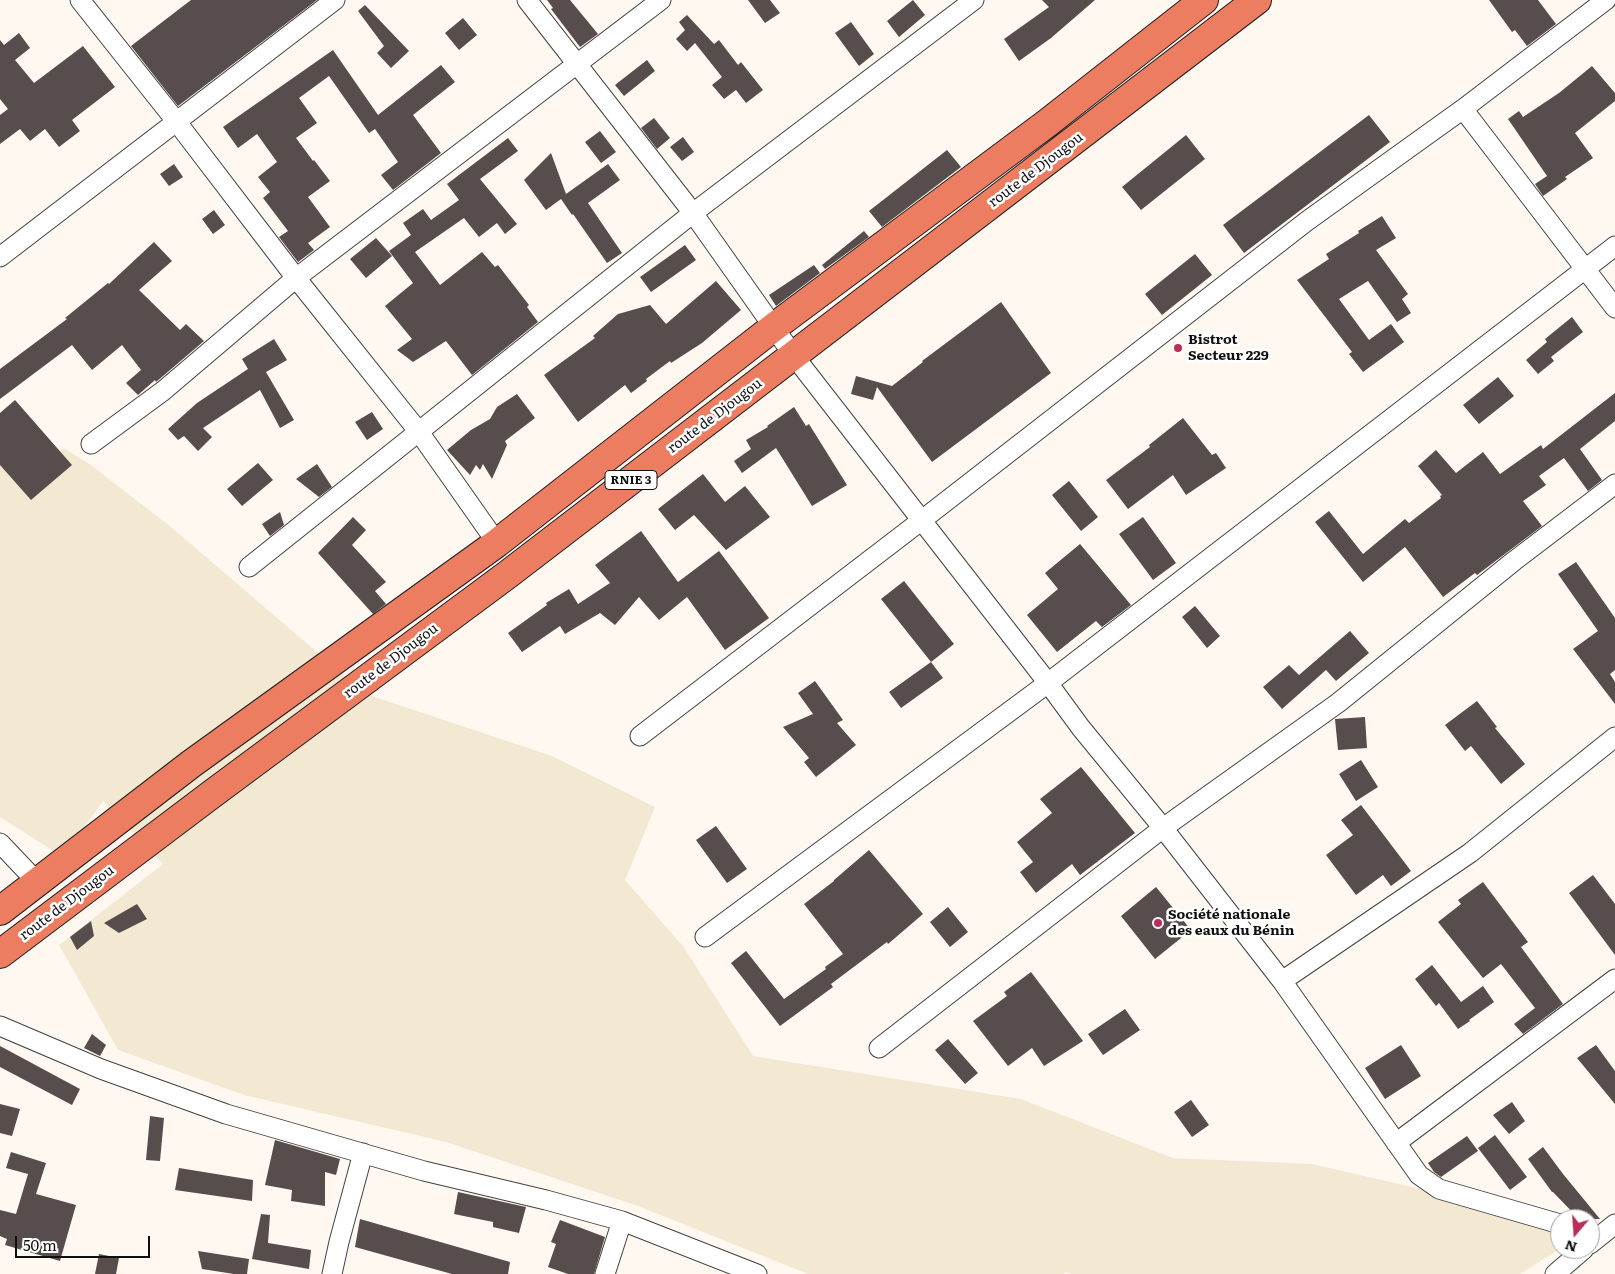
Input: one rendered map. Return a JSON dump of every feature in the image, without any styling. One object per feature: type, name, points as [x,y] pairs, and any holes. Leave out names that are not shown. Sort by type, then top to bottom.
[{"type":"highway","name":"RNIE 3","points":[[0,911],[191,764],[497,543],[774,327],[1046,124],[1204,0]]},
{"type":"highway","name":"route de Djougou","points":[[0,954],[507,575],[1258,0]]},
{"type":"street","points":[[80,0],[176,121],[296,278],[419,432],[497,543]]},
{"type":"street","points":[[0,257],[335,0]]},
{"type":"street","points":[[527,0],[693,213],[794,356],[1081,728],[1163,828],[1282,981],[1419,1175],[1440,1189],[1550,1221]]},
{"type":"street","points":[[91,444],[163,392],[296,278],[661,0]]},
{"type":"street","points":[[248,567],[693,213],[974,0]]},
{"type":"street","points":[[640,736],[922,520],[1307,220],[1463,109],[1606,0]]},
{"type":"street","points":[[1463,109],[1615,308]]},
{"type":"street","points":[[705,936],[1048,683],[1615,246]]},
{"type":"street","points":[[879,1048],[1163,828],[1338,703],[1514,561],[1615,484]]},
{"type":"street","points":[[1282,981],[1470,853],[1615,737]]},
{"type":"street","points":[[0,842],[37,882]]},
{"type":"street","points":[[1396,1143],[1615,979]]},
{"type":"street","points":[[0,1026],[101,1069],[226,1114],[424,1171],[546,1200],[622,1221],[757,1274]]},
{"type":"street","points":[[332,1274],[363,1153]]},
{"type":"street","points":[[606,1274],[622,1221]]},
{"type":"street","points":[[1600,1233],[1615,1224]]},
{"type":"street","points":[[1555,1274],[1572,1259]]},
{"type":"shaded area","points":[[64,448],[91,465],[171,527],[366,694],[552,756],[655,807],[625,880],[683,946],[753,1056],[1021,1099],[1173,1158],[1312,1164],[1550,1219],[1550,1255],[1520,1274],[1072,1274],[1065,1272],[1064,1274],[808,1274],[638,1206],[446,1142],[244,1095],[118,1050],[59,945],[163,864],[103,801],[63,857],[0,817],[0,452],[26,475]]},
{"type":"building","points":[[191,0],[317,0],[178,106],[131,46]]},
{"type":"building","points":[[547,0],[570,0],[598,34],[580,47],[551,9],[553,8]]},
{"type":"building","points":[[748,0],[770,0],[780,13],[765,23]]},
{"type":"building","points":[[913,0],[925,15],[899,37],[887,21]]},
{"type":"building","points":[[1042,0],[1095,0],[1051,38],[1019,61],[1004,39],[1049,7]]},
{"type":"building","points":[[1489,0],[1538,0],[1556,24],[1527,46],[1515,30],[1512,32]]},
{"type":"building","points":[[365,5],[409,51],[391,68],[377,53],[384,46],[358,11]]},
{"type":"building","points":[[687,15],[714,44],[719,40],[738,65],[741,62],[763,90],[746,103],[736,90],[724,99],[712,85],[722,77],[695,43],[687,51],[676,39],[685,30],[679,22]]},
{"type":"building","points":[[463,18],[477,35],[459,50],[445,33]]},
{"type":"building","points":[[851,22],[874,54],[859,66],[835,33]]},
{"type":"building","points":[[19,33],[30,48],[15,60],[34,83],[83,46],[115,87],[72,120],[80,131],[59,147],[45,129],[30,141],[20,129],[0,144],[0,115],[8,109],[0,99],[0,40],[4,45]]},
{"type":"building","points":[[333,50],[378,115],[441,65],[455,82],[413,115],[441,153],[393,190],[381,175],[398,162],[375,129],[369,133],[329,76],[299,98],[317,123],[296,138],[330,181],[308,197],[330,227],[308,243],[314,250],[298,262],[279,237],[288,231],[263,198],[270,192],[258,177],[277,162],[257,134],[238,148],[223,127]]},
{"type":"building","points":[[647,60],[655,71],[624,96],[615,85]]},
{"type":"building","points":[[1592,66],[1615,93],[1615,101],[1575,133],[1593,158],[1565,177],[1567,179],[1543,196],[1535,184],[1547,176],[1508,119],[1519,111],[1523,117],[1559,93]]},
{"type":"building","points":[[1369,115],[1390,142],[1244,253],[1223,225]]},
{"type":"building","points":[[654,118],[670,138],[657,149],[641,128]]},
{"type":"building","points":[[600,131],[616,152],[601,163],[585,142]]},
{"type":"building","points":[[1186,135],[1205,159],[1141,210],[1122,187]]},
{"type":"building","points":[[683,137],[694,152],[682,161],[670,147]]},
{"type":"building","points":[[508,138],[518,151],[480,179],[517,224],[505,234],[497,223],[479,237],[464,218],[415,252],[440,285],[482,252],[495,267],[498,265],[529,305],[527,307],[538,322],[472,375],[446,341],[413,362],[397,350],[412,339],[385,306],[413,283],[389,251],[411,235],[403,223],[423,209],[431,220],[459,200],[447,184]]},
{"type":"building","points":[[947,150],[961,167],[882,227],[869,211]]},
{"type":"building","points":[[551,153],[566,194],[608,164],[620,180],[588,203],[622,253],[607,263],[561,199],[546,210],[524,180]]},
{"type":"building","points":[[174,164],[183,177],[169,186],[160,174]]},
{"type":"building","points":[[214,210],[225,225],[213,234],[202,219]]},
{"type":"building","points":[[1382,216],[1396,238],[1376,250],[1408,294],[1402,299],[1411,313],[1397,322],[1368,281],[1339,299],[1369,340],[1391,324],[1404,342],[1363,372],[1349,354],[1352,352],[1297,280],[1329,259],[1326,254]]},
{"type":"building","points":[[864,231],[869,237],[825,269],[822,265]]},
{"type":"building","points":[[376,238],[392,256],[366,278],[350,259]]},
{"type":"building","points":[[154,242],[172,261],[139,290],[180,330],[186,324],[204,341],[138,395],[126,383],[141,370],[122,345],[92,370],[72,345],[0,399],[0,369],[67,319],[65,318],[109,284]]},
{"type":"building","points":[[685,245],[696,260],[651,292],[640,277]]},
{"type":"building","points":[[1195,254],[1212,275],[1162,315],[1145,294]]},
{"type":"building","points":[[814,265],[820,273],[776,306],[769,295]]},
{"type":"building","points":[[716,281],[741,310],[702,343],[671,363],[670,361],[631,393],[625,385],[578,422],[544,375],[595,338],[593,336],[618,314],[650,305],[666,324]]},
{"type":"building","points":[[1001,302],[1051,373],[932,462],[877,387],[873,400],[851,394],[856,376],[892,386]]},
{"type":"building","points":[[1572,317],[1583,332],[1551,357],[1554,361],[1538,374],[1526,360],[1547,342],[1545,339]]},
{"type":"building","points":[[274,339],[287,360],[266,372],[294,420],[280,428],[260,390],[203,428],[212,437],[198,451],[184,436],[178,440],[168,429],[197,403],[248,369],[242,359]]},
{"type":"building","points":[[1498,377],[1514,396],[1479,424],[1463,405]]},
{"type":"building","points":[[1615,393],[1615,421],[1580,449],[1602,480],[1588,491],[1564,458],[1539,476],[1546,485],[1523,501],[1542,526],[1477,575],[1475,573],[1443,597],[1405,547],[1363,582],[1315,522],[1329,511],[1363,554],[1405,519],[1409,523],[1441,498],[1440,496],[1442,495],[1418,466],[1436,450],[1456,473],[1483,452],[1500,474],[1541,445],[1543,449]]},
{"type":"building","points":[[517,394],[535,418],[505,441],[507,445],[492,479],[483,464],[480,470],[476,465],[470,475],[447,450],[471,430],[490,419],[497,407]]},
{"type":"building","points":[[15,400],[72,465],[31,500],[0,465],[0,413]]},
{"type":"building","points":[[794,407],[806,426],[809,424],[847,485],[812,506],[776,448],[742,473],[734,461],[751,449],[746,440],[768,427]]},
{"type":"building","points":[[372,412],[383,429],[367,440],[355,422]]},
{"type":"building","points":[[1183,418],[1212,455],[1216,453],[1226,468],[1186,495],[1173,475],[1128,509],[1106,480],[1150,447],[1149,445]]},
{"type":"building","points":[[258,463],[273,480],[242,506],[227,489]]},
{"type":"building","points":[[317,464],[332,487],[319,497],[296,479]]},
{"type":"building","points":[[703,474],[725,502],[745,486],[770,517],[726,550],[694,515],[675,530],[658,509]]},
{"type":"building","points":[[1069,481],[1098,517],[1081,531],[1052,495]]},
{"type":"building","points":[[280,512],[284,525],[270,536],[262,524]]},
{"type":"building","points":[[353,517],[366,530],[352,545],[386,582],[375,591],[386,604],[373,614],[318,553]]},
{"type":"building","points":[[1143,517],[1176,563],[1153,580],[1119,534]]},
{"type":"building","points":[[641,531],[678,582],[719,551],[769,618],[725,650],[687,597],[659,620],[639,597],[615,625],[600,613],[565,634],[560,626],[522,652],[508,633],[547,605],[546,603],[569,589],[578,604],[610,583],[595,565]]},
{"type":"building","points":[[1080,544],[1131,605],[1102,627],[1096,621],[1057,652],[1027,615],[1058,589],[1045,573]]},
{"type":"building","points":[[1576,562],[1615,618],[1615,670],[1610,674],[1615,682],[1615,704],[1573,649],[1598,631],[1558,574]]},
{"type":"building","points":[[904,581],[954,644],[931,662],[881,599]]},
{"type":"building","points":[[1195,606],[1220,636],[1207,648],[1182,617]]},
{"type":"building","points":[[1350,631],[1369,653],[1336,681],[1326,670],[1282,709],[1263,687],[1289,665],[1299,675]]},
{"type":"building","points":[[931,662],[943,678],[901,708],[889,692]]},
{"type":"building","points":[[815,681],[843,720],[837,723],[856,745],[816,777],[804,762],[809,758],[783,727],[813,714],[798,693]]},
{"type":"building","points":[[1477,701],[1497,727],[1495,728],[1525,764],[1501,784],[1471,746],[1465,751],[1445,725]]},
{"type":"building","points":[[1365,717],[1367,748],[1338,750],[1335,719]]},
{"type":"building","points":[[1361,760],[1378,787],[1356,801],[1339,774]]},
{"type":"building","points":[[1081,767],[1135,833],[1080,875],[1072,864],[1036,893],[1020,872],[1033,862],[1017,842],[1052,813],[1040,799]]},
{"type":"building","points":[[1361,805],[1411,871],[1391,886],[1383,875],[1356,895],[1326,855],[1353,835],[1341,820]]},
{"type":"building","points":[[716,826],[747,869],[727,883],[696,840]]},
{"type":"building","points":[[869,850],[923,914],[888,944],[887,942],[831,984],[833,987],[780,1026],[731,963],[746,951],[784,999],[826,969],[825,967],[843,954],[804,904]]},
{"type":"building","points":[[1593,875],[1615,904],[1615,955],[1569,893]]},
{"type":"building","points":[[1483,882],[1528,942],[1521,947],[1563,1004],[1523,1034],[1514,1024],[1535,1008],[1501,964],[1483,978],[1438,922],[1461,904],[1458,900]]},
{"type":"building","points":[[1156,887],[1191,930],[1155,959],[1121,916]]},
{"type":"building","points":[[137,904],[147,919],[119,933],[104,923]]},
{"type":"building","points":[[948,907],[968,932],[950,947],[930,922]]},
{"type":"building","points":[[91,921],[94,936],[77,950],[70,937]]},
{"type":"building","points":[[1432,965],[1461,1002],[1483,986],[1494,1002],[1458,1029],[1439,1003],[1436,1006],[1415,979]]},
{"type":"building","points":[[1031,972],[1083,1041],[1044,1066],[1032,1048],[1008,1066],[973,1021],[1007,996],[1004,992]]},
{"type":"building","points":[[1125,1009],[1140,1030],[1103,1055],[1088,1034]]},
{"type":"building","points":[[92,1034],[106,1045],[100,1056],[84,1048]]},
{"type":"building","points":[[948,1039],[978,1073],[965,1084],[935,1050]]},
{"type":"building","points":[[1401,1045],[1421,1076],[1385,1099],[1365,1068]]},
{"type":"building","points":[[1596,1045],[1615,1071],[1615,1104],[1577,1058]]},
{"type":"building","points":[[0,1046],[80,1089],[72,1105],[0,1067]]},
{"type":"building","points":[[1191,1100],[1209,1125],[1192,1137],[1174,1112]]},
{"type":"building","points":[[1512,1102],[1525,1121],[1509,1134],[1493,1115]]},
{"type":"building","points":[[0,1104],[20,1109],[12,1136],[0,1133]]},
{"type":"building","points":[[150,1116],[164,1118],[160,1161],[146,1160]]},
{"type":"building","points":[[1495,1135],[1527,1177],[1510,1190],[1478,1148]]},
{"type":"building","points":[[1467,1136],[1478,1151],[1441,1177],[1434,1172],[1428,1163]]},
{"type":"building","points":[[275,1140],[340,1159],[336,1175],[325,1172],[325,1206],[291,1201],[292,1190],[265,1185]]},
{"type":"building","points":[[1543,1147],[1592,1209],[1569,1209],[1552,1192],[1528,1159]]},
{"type":"building","points":[[11,1152],[46,1163],[36,1194],[76,1205],[60,1261],[5,1245],[7,1239],[0,1236],[0,1210],[16,1214],[28,1174],[6,1168]]},
{"type":"building","points":[[179,1168],[253,1180],[252,1201],[175,1190]]},
{"type":"building","points":[[458,1192],[526,1207],[519,1233],[493,1227],[493,1222],[454,1214]]},
{"type":"building","points":[[261,1214],[270,1215],[268,1243],[311,1250],[309,1269],[252,1259]]},
{"type":"building","points":[[360,1219],[510,1262],[508,1274],[452,1274],[355,1247]]},
{"type":"building","points":[[560,1220],[605,1237],[594,1274],[568,1274],[548,1267],[556,1244],[551,1242]]},
{"type":"building","points":[[198,1251],[249,1259],[247,1274],[202,1269]]},
{"type":"building","points":[[99,1254],[119,1258],[116,1274],[95,1274]]},
{"type":"place","name":"Bistrot Secteur 229","points":[[1178,348]]},
{"type":"place","name":"Société nationale des eaux du Bénin","points":[[1158,923]]}]
